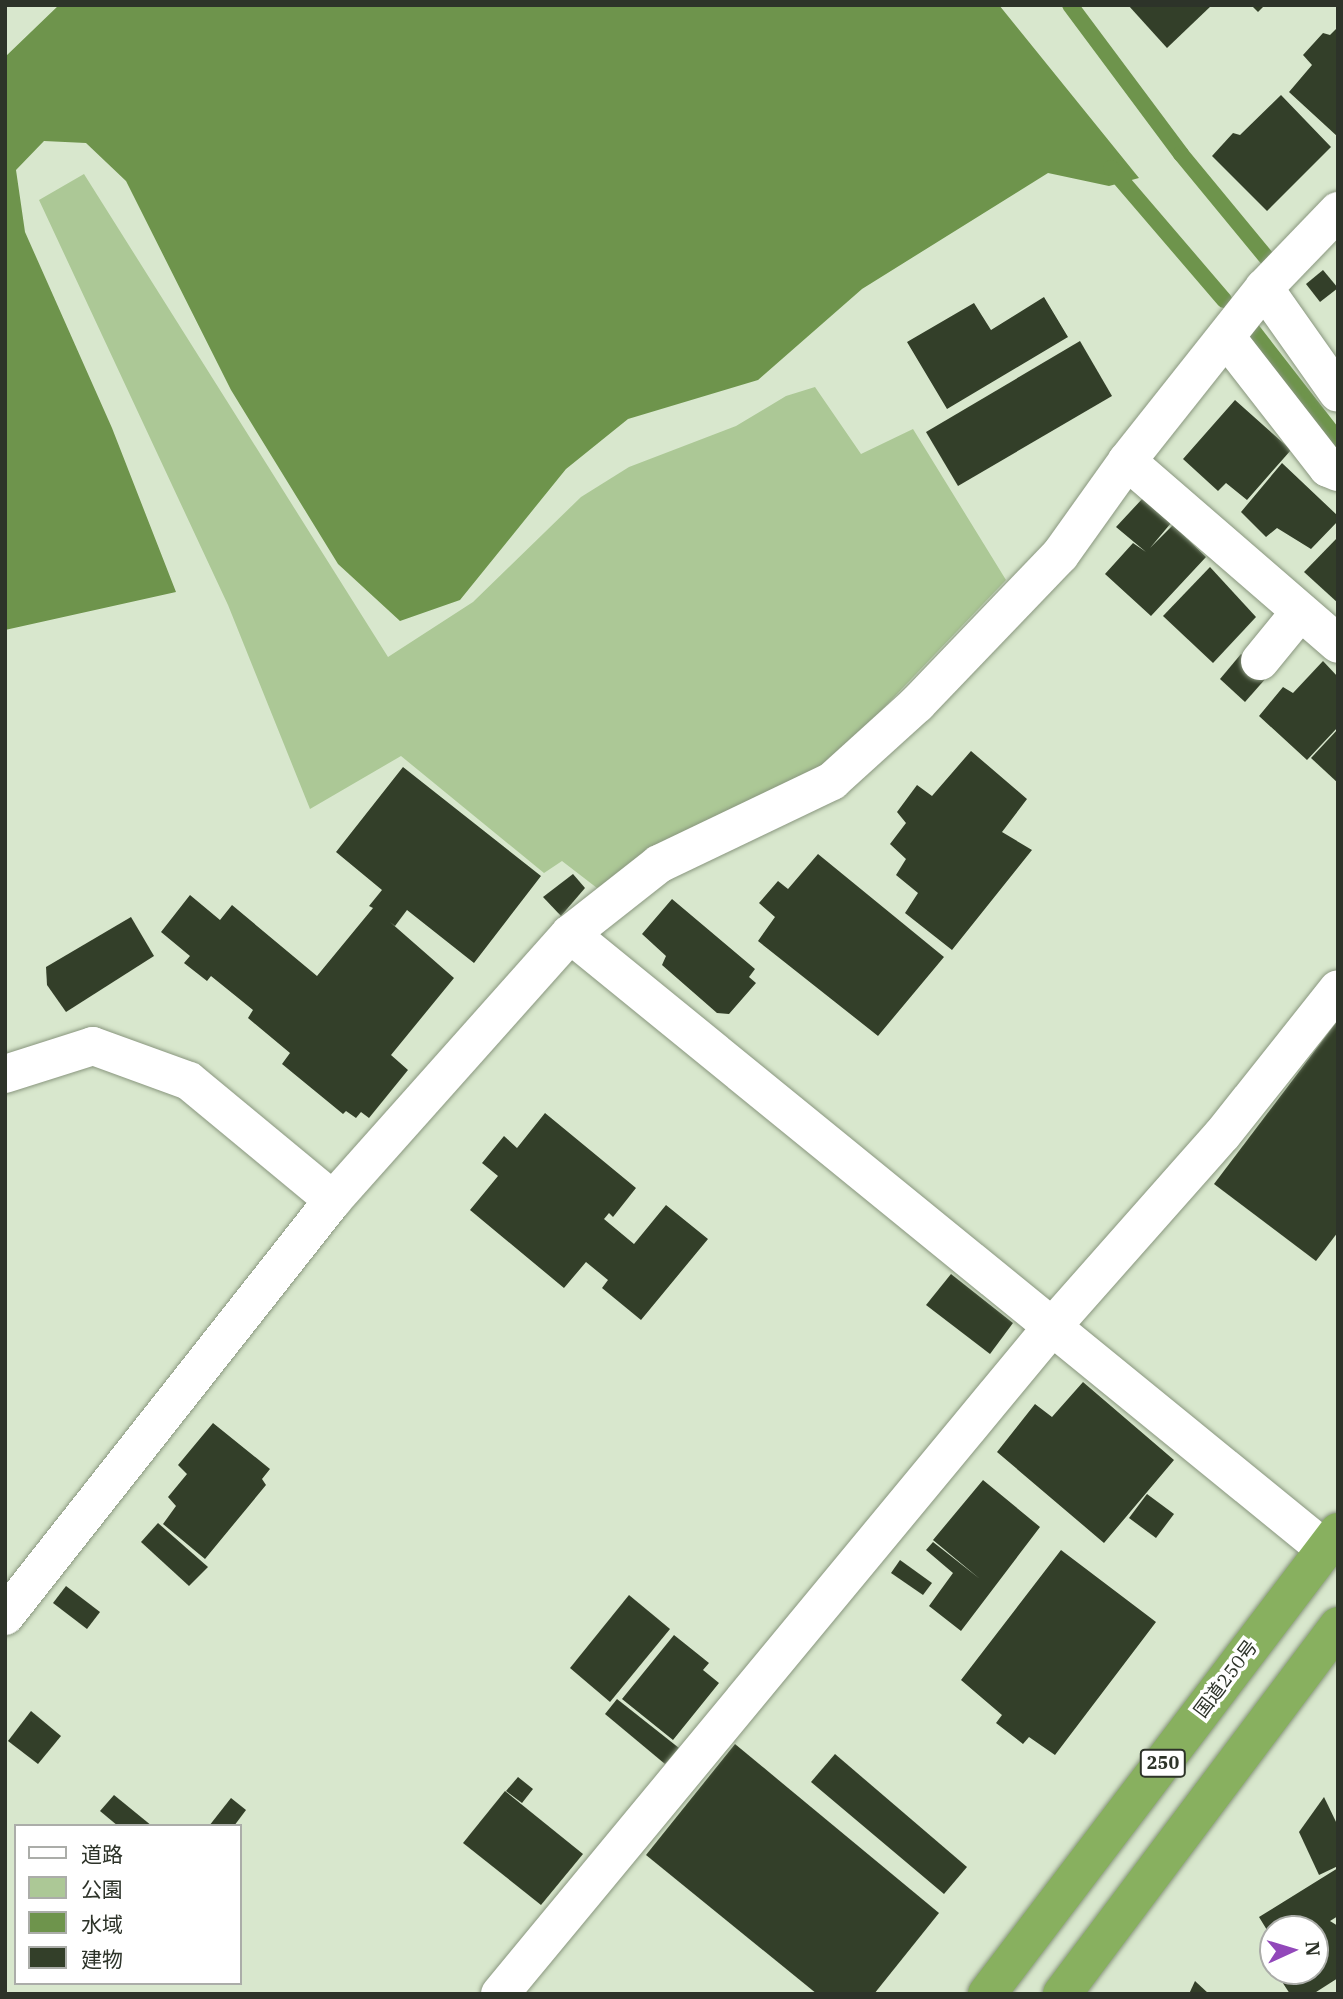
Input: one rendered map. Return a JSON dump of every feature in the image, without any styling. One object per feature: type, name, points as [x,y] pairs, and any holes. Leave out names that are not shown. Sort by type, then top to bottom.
[{"type":"highway","name":"国道250号","points":[[988,1994],[1331,1540]]},
{"type":"highway","points":[[1062,1994],[1338,1626]]},
{"type":"street","points":[[5,1616],[333,1200],[570,934],[659,864],[832,781],[917,704],[1060,555],[1127,461],[1264,288],[1338,211]]},
{"type":"street","points":[[1264,288],[1338,393]]},
{"type":"street","points":[[1226,337],[1328,468],[1338,472]]},
{"type":"street","points":[[1127,461],[1338,644]]},
{"type":"street","points":[[1260,661],[1300,612]]},
{"type":"street","points":[[570,934],[1051,1328],[1331,1540]]},
{"type":"street","points":[[500,1994],[1051,1328],[1223,1135],[1338,989]]},
{"type":"street","points":[[5,1074],[93,1046],[189,1081],[333,1200]]},
{"type":"green space","points":[[84,174],[388,657],[473,602],[581,497],[629,467],[736,426],[786,396],[815,387],[861,454],[913,429],[1006,580],[829,765],[597,888],[562,861],[544,873],[401,756],[310,809],[228,605],[39,200]]},
{"type":"water","points":[[59,5],[999,5],[1139,178],[1109,186],[1048,173],[862,289],[758,380],[628,419],[566,469],[460,600],[400,621],[338,564],[231,390],[126,181],[86,143],[44,141],[16,170],[25,232],[112,428],[176,592],[5,630],[5,57]]},
{"type":"building","points":[[1128,5],[1212,5],[1167,48]]},
{"type":"building","points":[[1251,5],[1265,5],[1258,12]]},
{"type":"building","points":[[1338,27],[1338,137],[1289,92],[1312,65],[1303,55],[1323,33],[1330,35]]},
{"type":"building","points":[[1281,95],[1331,147],[1267,211],[1212,156],[1233,133],[1240,135]]},
{"type":"building","points":[[1323,270],[1338,288],[1320,302],[1306,284]]},
{"type":"building","points":[[1044,297],[1068,337],[947,409],[907,342],[974,303],[991,330]]},
{"type":"building","points":[[1080,341],[1112,396],[958,486],[926,432]]},
{"type":"building","points":[[1235,400],[1291,450],[1247,500],[1226,483],[1218,491],[1183,459]]},
{"type":"building","points":[[1282,463],[1338,516],[1338,521],[1311,549],[1277,528],[1266,537],[1241,512]]},
{"type":"building","points":[[1143,498],[1171,523],[1150,548],[1173,525],[1206,557],[1151,616],[1105,574],[1133,543],[1146,552],[1116,527]]},
{"type":"building","points":[[1338,537],[1338,603],[1304,572]]},
{"type":"building","points":[[1210,567],[1256,617],[1213,663],[1163,616]]},
{"type":"building","points":[[1241,654],[1267,677],[1245,702],[1220,679]]},
{"type":"building","points":[[1323,661],[1338,677],[1338,727],[1307,760],[1259,716],[1283,687],[1293,693]]},
{"type":"building","points":[[1338,729],[1338,783],[1311,758]]},
{"type":"building","points":[[971,751],[1027,799],[1002,832],[1032,850],[952,950],[905,913],[918,893],[896,875],[906,859],[890,844],[906,823],[897,812],[917,785],[932,796]]},
{"type":"building","points":[[403,767],[541,876],[474,963],[407,910],[395,926],[390,922],[454,978],[391,1055],[408,1070],[369,1118],[361,1112],[356,1118],[346,1111],[343,1114],[282,1064],[290,1053],[248,1018],[253,1010],[211,976],[207,981],[184,963],[190,956],[161,932],[190,895],[220,920],[232,905],[317,976],[373,908],[369,906],[382,890],[336,852]]},
{"type":"building","points":[[818,854],[944,957],[878,1036],[758,941],[775,917],[759,903],[778,881],[788,889]]},
{"type":"building","points":[[573,874],[585,888],[561,916],[543,897]]},
{"type":"building","points":[[672,899],[755,969],[749,977],[756,983],[729,1014],[717,1013],[662,965],[666,956],[642,934]]},
{"type":"building","points":[[131,917],[154,956],[66,1012],[47,985],[46,967]]},
{"type":"building","points":[[1338,1020],[1338,1232],[1316,1261],[1214,1184]]},
{"type":"building","points":[[545,1113],[636,1188],[613,1217],[609,1213],[604,1219],[634,1244],[666,1205],[708,1239],[641,1320],[602,1288],[608,1280],[586,1262],[564,1288],[470,1210],[498,1176],[482,1163],[504,1136],[517,1148]]},
{"type":"building","points":[[951,1274],[1013,1323],[990,1354],[926,1305]]},
{"type":"building","points":[[1083,1382],[1174,1460],[1104,1543],[997,1452],[1035,1404],[1052,1417]]},
{"type":"building","points":[[213,1423],[270,1469],[262,1479],[266,1485],[205,1559],[163,1524],[176,1506],[168,1497],[187,1474],[178,1465]]},
{"type":"building","points":[[983,1480],[1040,1527],[961,1631],[929,1606],[953,1573],[926,1550],[933,1542],[980,1579],[933,1540]]},
{"type":"building","points":[[1147,1494],[1174,1514],[1156,1538],[1129,1518]]},
{"type":"building","points":[[158,1523],[208,1567],[189,1586],[141,1542]]},
{"type":"building","points":[[1061,1550],[1156,1622],[1055,1755],[1029,1737],[1023,1744],[996,1723],[1002,1715],[961,1680]]},
{"type":"building","points":[[900,1560],[932,1583],[923,1595],[891,1573]]},
{"type":"building","points":[[66,1586],[100,1612],[87,1629],[53,1603]]},
{"type":"building","points":[[629,1595],[670,1629],[610,1702],[570,1668]]},
{"type":"building","points":[[674,1635],[709,1663],[703,1670],[719,1683],[673,1740],[622,1699]]},
{"type":"building","points":[[617,1699],[679,1748],[665,1764],[605,1714]]},
{"type":"building","points":[[31,1711],[61,1736],[38,1764],[8,1741]]},
{"type":"building","points":[[735,1744],[939,1913],[874,1994],[817,1994],[646,1855]]},
{"type":"building","points":[[835,1754],[967,1867],[944,1894],[811,1782]]},
{"type":"building","points":[[518,1777],[533,1789],[522,1803],[506,1791]]},
{"type":"building","points":[[505,1791],[583,1854],[541,1905],[463,1843]]},
{"type":"building","points":[[114,1795],[150,1824],[116,1824],[100,1811]]},
{"type":"building","points":[[1324,1797],[1338,1826],[1338,1866],[1319,1875],[1299,1832]]},
{"type":"building","points":[[231,1798],[246,1810],[236,1824],[211,1824]]},
{"type":"building","points":[[1338,1868],[1338,1916],[1330,1921],[1338,1926],[1338,1978],[1329,1984],[1329,1915],[1262,1915]]},
{"type":"building","points":[[1195,1981],[1209,1994],[1189,1994]]},
{"type":"building","points":[[1284,1985],[1327,1985],[1313,1994],[1290,1994]]},
{"type":"waterway","points":[[1070,5],[1181,154],[1266,257]]},
{"type":"waterway","points":[[1111,168],[1224,300]]},
{"type":"waterway","points":[[1250,327],[1338,440]]}]
